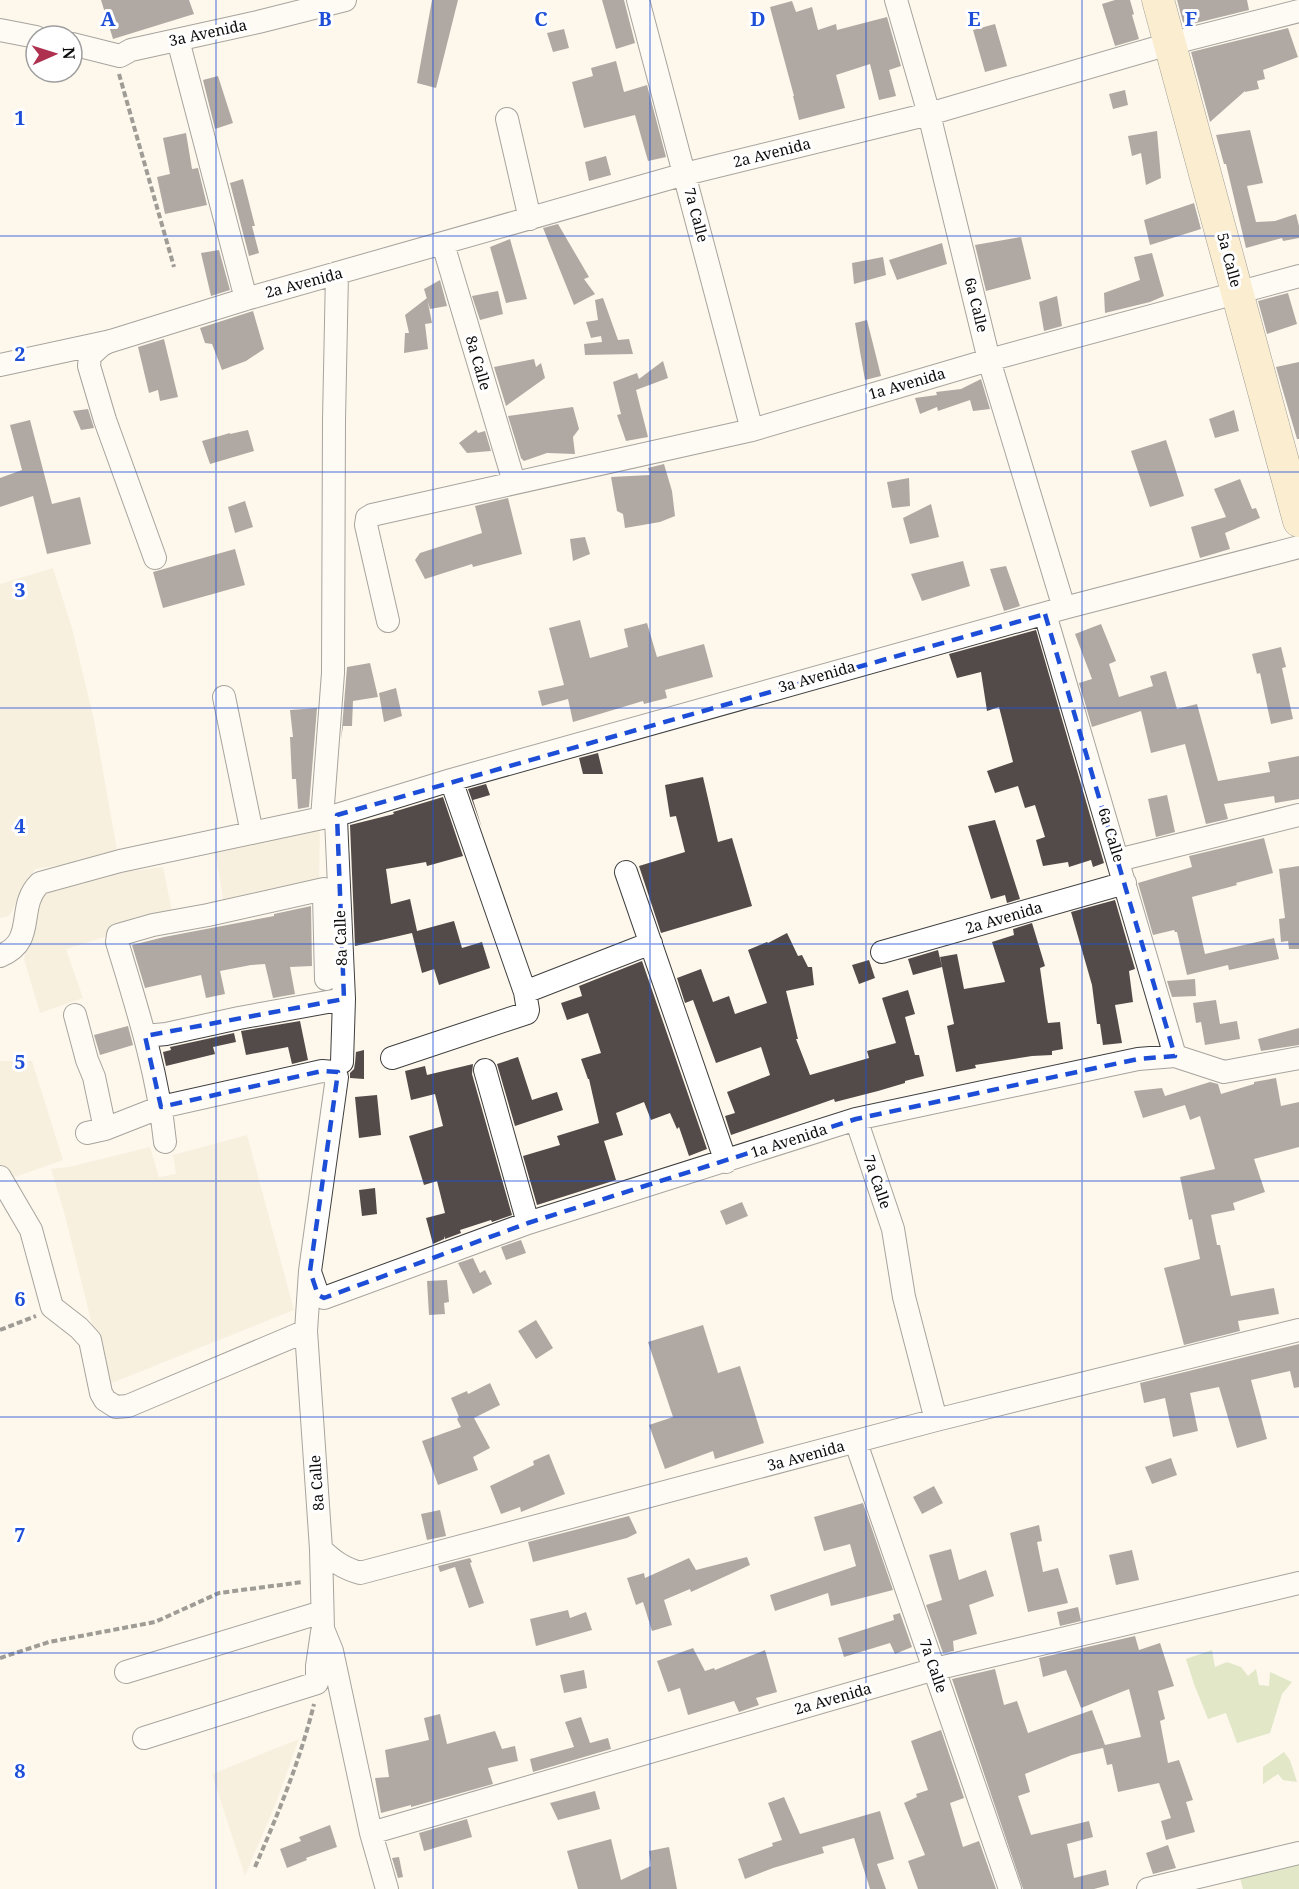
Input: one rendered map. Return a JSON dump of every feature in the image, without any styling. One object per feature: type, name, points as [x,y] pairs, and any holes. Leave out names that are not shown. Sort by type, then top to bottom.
[{"type":"street","name":"3a Avenida","points":[[120,56],[131,50],[178,40],[292,6],[345,0]]},
{"type":"street","name":"7a Calle","points":[[638,0],[752,430]]},
{"type":"street","name":"6a Calle","points":[[896,0],[929,114],[989,360],[1118,860],[1175,1056]]},
{"type":"street","name":"5a Calle","points":[[1158,0],[1299,521]]},
{"type":"street","name":"2a Avenida","points":[[0,365],[111,341],[246,299],[685,174],[929,114],[1169,44],[1299,11]]},
{"type":"street","points":[[0,30],[24,35]]},
{"type":"street","points":[[178,40],[246,299]]},
{"type":"street","points":[[84,47],[120,56]]},
{"type":"street","points":[[507,118],[530,219]]},
{"type":"street","name":"8a Calle","points":[[443,244],[513,482]]},
{"type":"street","points":[[326,980],[324,889],[333,673],[337,273]]},
{"type":"street","name":"1a Avenida","points":[[388,621],[366,525],[367,518],[372,515],[752,430],[989,360],[1299,276]]},
{"type":"street","points":[[111,341],[90,356],[89,366],[105,420],[155,558]]},
{"type":"street","name":"3a Avenida","points":[[0,956],[10,952],[22,939],[32,891],[40,883],[120,861],[252,833],[327,811],[451,780],[1055,611],[1299,547]]},
{"type":"street","points":[[224,697],[252,833]]},
{"type":"street","points":[[392,1058],[527,1013],[525,992],[451,780]]},
{"type":"street","name":"8a Calle","points":[[327,811],[336,819],[344,999],[337,1077],[310,1272],[306,1331],[321,1549],[323,1621],[332,1651],[371,1833],[387,1889]]},
{"type":"street","points":[[1118,860],[1299,815]]},
{"type":"street","points":[[626,872],[726,1162]]},
{"type":"street","name":"2a Avenida","points":[[882,952],[1125,883]]},
{"type":"street","points":[[165,1142],[162,1107],[146,1036],[117,942],[118,935],[153,925],[324,889]]},
{"type":"street","points":[[525,992],[651,944]]},
{"type":"street","points":[[146,1036],[172,1033],[344,999]]},
{"type":"street","points":[[75,1015],[94,1077],[96,1131],[162,1107],[337,1067]]},
{"type":"street","name":"1a Avenida","points":[[310,1272],[318,1295],[324,1298],[528,1223],[856,1119],[1138,1059],[1175,1056],[1224,1072],[1299,1058]]},
{"type":"street","points":[[485,1070],[528,1223]]},
{"type":"street","name":"7a Calle","points":[[856,1119],[893,1229],[904,1297],[936,1420]]},
{"type":"street","points":[[0,1177],[31,1230],[52,1307],[79,1328],[90,1340],[101,1393],[105,1400],[116,1407],[128,1406],[306,1331]]},
{"type":"street","name":"3a Avenida","points":[[321,1549],[335,1562],[360,1573],[936,1420],[1299,1330]]},
{"type":"street","name":"7a Calle","points":[[856,1443],[1010,1889]]},
{"type":"street","name":"2a Avenida","points":[[371,1833],[935,1670],[1299,1584]]},
{"type":"street","points":[[126,1672],[323,1621],[317,1683],[144,1738]]},
{"type":"street","points":[[1148,1889],[1299,1852]]},
{"type":"path","points":[[120,56],[118,72],[174,267]]},
{"type":"path","points":[[0,1330],[32,1318],[52,1307]]},
{"type":"path","points":[[0,1658],[49,1642],[155,1622],[219,1593],[322,1579]]},
{"type":"path","points":[[255,1867],[284,1801],[308,1728],[317,1683]]},
{"type":"highlighted area","points":[[1045,614],[1175,1056],[1138,1059],[856,1119],[528,1223],[324,1298],[318,1295],[310,1271],[338,1072],[322,1071],[161,1107],[145,1036],[344,999],[337,815]]},
{"type":"shaded area","points":[[53,568],[72,628],[94,720],[118,856],[35,869],[9,916],[0,918],[0,584]]},
{"type":"shaded area","points":[[320,822],[319,883],[224,905],[214,843]]},
{"type":"shaded area","points":[[163,867],[173,916],[66,949],[83,998],[40,1013],[24,959],[36,895],[122,872]]},
{"type":"shaded area","points":[[0,1061],[32,1061],[63,1160],[12,1178],[0,1165]]},
{"type":"shaded area","points":[[247,1135],[294,1310],[107,1385],[51,1169],[69,1167],[150,1147],[159,1177],[176,1174],[173,1155]]},
{"type":"shaded area","points":[[299,1739],[276,1803],[245,1876],[212,1774]]},
{"type":"green space","points":[[1212,1650],[1215,1667],[1227,1662],[1241,1667],[1248,1676],[1256,1669],[1259,1685],[1269,1686],[1270,1672],[1292,1682],[1282,1694],[1270,1733],[1237,1743],[1226,1713],[1208,1719],[1186,1659]]},
{"type":"green space","points":[[1284,1752],[1290,1760],[1297,1782],[1283,1780],[1278,1774],[1263,1784],[1263,1767]]},
{"type":"green space","points":[[1299,1859],[1299,1889],[1243,1889],[1239,1874]]},
{"type":"building","points":[[101,0],[189,0],[194,14],[113,39]]},
{"type":"building","points":[[432,0],[458,0],[436,88],[417,83]]},
{"type":"building","points":[[602,0],[624,0],[635,43],[616,49]]},
{"type":"building","points":[[1115,0],[1130,0],[1139,39],[1115,46],[1102,4]]},
{"type":"building","points":[[1177,0],[1247,0],[1249,10],[1184,26]]},
{"type":"building","points":[[792,1],[796,12],[812,7],[818,30],[836,24],[837,30],[887,17],[901,66],[889,70],[896,96],[879,100],[870,64],[836,75],[845,108],[799,120],[770,7]]},
{"type":"building","points":[[995,24],[1007,66],[985,72],[973,30]]},
{"type":"building","points":[[1288,28],[1298,57],[1263,70],[1265,79],[1257,81],[1259,89],[1245,91],[1210,122],[1191,52]]},
{"type":"building","points":[[564,29],[569,48],[553,52],[547,33]]},
{"type":"building","points":[[616,61],[624,92],[647,85],[666,157],[648,161],[635,115],[584,128],[572,82],[593,76],[591,68]]},
{"type":"building","points":[[218,76],[233,123],[215,129],[203,80]]},
{"type":"building","points":[[1125,90],[1128,105],[1113,109],[1109,94]]},
{"type":"building","points":[[1250,130],[1263,183],[1247,186],[1256,222],[1275,221],[1296,214],[1299,238],[1283,241],[1282,238],[1246,248],[1226,164],[1224,164],[1216,135]]},
{"type":"building","points":[[1157,131],[1161,178],[1146,185],[1141,153],[1132,156],[1128,136]]},
{"type":"building","points":[[186,133],[192,169],[198,168],[207,205],[165,214],[157,177],[170,174],[163,138]]},
{"type":"building","points":[[606,156],[611,175],[589,181],[585,162]]},
{"type":"building","points":[[243,179],[259,253],[249,256],[230,183]]},
{"type":"building","points":[[1194,203],[1201,229],[1150,245],[1144,220]]},
{"type":"building","points":[[558,224],[589,277],[584,279],[595,294],[574,305],[543,228]]},
{"type":"building","points":[[1021,237],[1031,279],[986,291],[975,245]]},
{"type":"building","points":[[510,239],[527,299],[506,303],[490,247]]},
{"type":"building","points":[[942,243],[947,264],[897,280],[889,260]]},
{"type":"building","points":[[219,250],[230,290],[211,296],[201,253]]},
{"type":"building","points":[[1152,253],[1164,296],[1150,302],[1105,313],[1104,293],[1140,280],[1134,257]]},
{"type":"building","points":[[883,257],[886,275],[854,284],[852,263]]},
{"type":"building","points":[[440,280],[447,306],[430,309],[424,289]]},
{"type":"building","points":[[498,291],[503,314],[480,320],[472,296]]},
{"type":"building","points":[[1288,293],[1297,324],[1267,334],[1258,301]]},
{"type":"building","points":[[1057,296],[1062,326],[1044,331],[1039,302]]},
{"type":"building","points":[[427,298],[432,323],[425,324],[428,349],[404,353],[405,333],[409,333],[405,315]]},
{"type":"building","points":[[603,298],[618,340],[629,339],[633,354],[585,355],[584,344],[602,342],[601,336],[591,338],[586,322],[598,320],[595,300]]},
{"type":"building","points":[[253,311],[264,349],[246,361],[222,370],[212,344],[205,343],[200,328]]},
{"type":"building","points":[[867,320],[881,376],[865,380],[855,323]]},
{"type":"building","points":[[164,339],[178,397],[160,401],[158,390],[149,393],[138,347]]},
{"type":"building","points":[[534,359],[536,367],[541,363],[545,378],[506,406],[494,367]]},
{"type":"building","points":[[663,361],[668,378],[636,390],[648,437],[626,441],[617,415],[621,414],[613,382],[637,373],[639,379]]},
{"type":"building","points":[[1299,362],[1299,439],[1297,439],[1276,367]]},
{"type":"building","points":[[981,379],[990,409],[973,411],[970,400],[938,411],[937,407],[920,414],[915,398],[937,395],[936,392],[961,389]]},
{"type":"building","points":[[573,407],[579,429],[573,437],[575,454],[547,453],[524,461],[521,458],[508,416]]},
{"type":"building","points":[[88,409],[94,428],[81,430],[73,411]]},
{"type":"building","points":[[1234,410],[1239,431],[1215,438],[1209,419]]},
{"type":"building","points":[[30,420],[52,504],[80,497],[91,544],[47,554],[33,496],[0,507],[0,478],[22,470],[10,425]]},
{"type":"building","points":[[248,430],[254,451],[210,464],[202,441]]},
{"type":"building","points":[[476,430],[478,433],[485,431],[491,451],[467,453],[459,443]]},
{"type":"building","points":[[1166,440],[1184,496],[1150,507],[1131,451]]},
{"type":"building","points":[[664,464],[672,491],[675,516],[660,522],[625,528],[623,514],[617,511],[611,477],[650,475],[648,468]]},
{"type":"building","points":[[909,478],[910,506],[892,508],[887,482]]},
{"type":"building","points":[[1240,479],[1252,509],[1256,508],[1260,518],[1225,533],[1230,549],[1200,558],[1191,527],[1226,517],[1214,489]]},
{"type":"building","points":[[508,498],[522,554],[473,567],[472,564],[425,579],[415,560],[420,553],[482,533],[475,506]]},
{"type":"building","points":[[245,501],[253,527],[235,533],[228,507]]},
{"type":"building","points":[[931,504],[939,537],[910,544],[903,518]]},
{"type":"building","points":[[585,537],[590,554],[573,561],[570,539]]},
{"type":"building","points":[[235,549],[245,585],[163,608],[153,572]]},
{"type":"building","points":[[963,561],[970,586],[922,601],[911,574]]},
{"type":"building","points":[[1006,566],[1020,606],[1004,611],[990,569]]},
{"type":"building","points":[[580,620],[590,658],[628,647],[624,629],[647,623],[657,657],[704,644],[713,677],[665,690],[667,698],[644,704],[643,701],[573,722],[568,699],[542,706],[538,691],[564,685],[549,628]]},
{"type":"building","points":[[1101,624],[1116,661],[1109,664],[1119,697],[1153,686],[1150,676],[1166,671],[1177,709],[1197,704],[1218,781],[1270,772],[1268,762],[1299,756],[1299,799],[1275,803],[1274,796],[1224,804],[1228,819],[1206,824],[1185,744],[1151,753],[1141,711],[1092,727],[1079,683],[1092,679],[1075,634]]},
{"type":"building","points":[[1036,630],[1104,863],[1093,867],[1091,860],[1069,867],[1068,862],[1043,866],[1036,840],[1045,837],[1035,805],[1025,808],[1018,786],[995,793],[987,771],[1013,762],[999,707],[987,711],[981,672],[957,678],[949,654]]},
{"type":"building","points":[[1281,647],[1286,667],[1282,668],[1293,719],[1271,724],[1260,673],[1257,674],[1252,654]]},
{"type":"building","points":[[370,663],[378,697],[353,701],[352,726],[343,726],[341,740],[347,667]]},
{"type":"building","points":[[396,688],[402,716],[384,722],[379,693]]},
{"type":"building","points":[[317,708],[309,807],[298,809],[296,779],[292,779],[290,737],[293,737],[290,710]]},
{"type":"building","points":[[598,753],[603,774],[583,774],[579,758]]},
{"type":"building","points":[[703,777],[718,842],[732,838],[752,906],[661,933],[639,866],[685,852],[676,816],[670,817],[665,785]]},
{"type":"building","points":[[486,784],[490,795],[473,800],[482,828],[468,789]]},
{"type":"building","points":[[1167,795],[1175,832],[1156,837],[1148,799]]},
{"type":"building","points":[[443,797],[463,856],[427,866],[426,862],[386,869],[391,904],[410,899],[417,931],[454,921],[462,948],[482,942],[490,968],[439,985],[434,969],[422,973],[412,933],[355,946],[350,825],[394,814],[393,812]]},
{"type":"building","points":[[995,820],[1020,899],[1007,903],[1005,895],[991,899],[968,826]]},
{"type":"building","points":[[1264,838],[1273,873],[1192,897],[1205,954],[1274,938],[1279,959],[1229,970],[1228,965],[1187,975],[1177,932],[1174,930],[1153,935],[1138,883],[1192,867],[1189,856]]},
{"type":"building","points":[[1299,866],[1299,949],[1289,949],[1288,941],[1281,942],[1279,919],[1285,918],[1279,869]]},
{"type":"building","points":[[1115,900],[1135,969],[1129,971],[1133,1002],[1115,1005],[1122,1043],[1103,1045],[1100,1024],[1097,1024],[1092,985],[1071,912]]},
{"type":"building","points":[[311,906],[312,966],[290,967],[295,994],[273,998],[265,964],[220,971],[225,994],[206,998],[201,975],[145,988],[132,945],[274,916],[274,914]]},
{"type":"building","points":[[1032,923],[1045,966],[1040,968],[1048,1023],[1060,1022],[1063,1049],[1052,1051],[1052,1055],[975,1065],[976,1068],[956,1072],[947,1026],[954,1024],[940,957],[957,954],[964,989],[1005,982],[992,942],[1014,935],[1013,929]]},
{"type":"building","points":[[787,933],[798,956],[802,955],[808,967],[812,967],[814,985],[786,991],[798,1039],[796,1039],[810,1075],[869,1058],[867,1051],[896,1043],[882,998],[908,990],[915,1014],[905,1017],[915,1055],[919,1055],[924,1076],[835,1102],[834,1099],[731,1135],[725,1116],[735,1113],[727,1092],[770,1075],[761,1047],[716,1063],[693,1000],[685,1003],[677,978],[701,969],[713,1002],[729,996],[735,1014],[767,1003],[748,950]]},
{"type":"building","points":[[938,950],[942,967],[913,975],[908,959]]},
{"type":"building","points":[[869,960],[875,978],[859,984],[852,965]]},
{"type":"building","points":[[642,961],[707,1149],[689,1156],[679,1127],[677,1129],[670,1113],[651,1120],[644,1102],[616,1113],[623,1135],[604,1141],[616,1180],[537,1205],[523,1156],[560,1145],[557,1136],[599,1123],[589,1079],[581,1059],[601,1053],[588,1013],[567,1020],[561,1003],[582,996],[579,986]]},
{"type":"building","points":[[1195,979],[1196,996],[1172,997],[1167,981]]},
{"type":"building","points":[[1216,1000],[1220,1024],[1237,1021],[1240,1039],[1205,1045],[1201,1022],[1196,1023],[1193,1003]]},
{"type":"building","points":[[300,1021],[308,1060],[292,1064],[288,1047],[246,1055],[241,1031]]},
{"type":"building","points":[[128,1026],[133,1045],[100,1055],[94,1035]]},
{"type":"building","points":[[1299,1028],[1299,1045],[1261,1051],[1258,1039]]},
{"type":"building","points":[[234,1033],[236,1042],[213,1047],[215,1054],[166,1066],[163,1052],[171,1050],[170,1047]]},
{"type":"building","points":[[364,1050],[364,1079],[350,1078],[350,1073],[354,1069],[356,1052]]},
{"type":"building","points":[[518,1057],[532,1100],[557,1092],[563,1110],[515,1126],[497,1064]]},
{"type":"building","points":[[473,1064],[472,1074],[512,1215],[460,1230],[461,1233],[445,1239],[444,1236],[444,1239],[433,1244],[426,1218],[445,1213],[437,1181],[424,1185],[409,1136],[443,1126],[435,1094],[411,1100],[405,1071],[425,1066],[427,1075]]},
{"type":"building","points":[[1276,1078],[1281,1106],[1299,1102],[1299,1147],[1254,1159],[1265,1192],[1233,1203],[1235,1210],[1211,1215],[1231,1296],[1274,1288],[1279,1314],[1238,1321],[1240,1331],[1184,1345],[1164,1268],[1200,1259],[1180,1177],[1215,1169],[1200,1116],[1190,1120],[1185,1105],[1143,1118],[1134,1091],[1162,1088],[1165,1096],[1210,1082],[1218,1084],[1221,1094],[1254,1084],[1254,1082]]},
{"type":"building","points":[[377,1095],[381,1135],[359,1138],[355,1097]]},
{"type":"building","points":[[375,1188],[377,1214],[362,1216],[359,1190]]},
{"type":"building","points":[[742,1202],[748,1216],[726,1225],[720,1211]]},
{"type":"building","points":[[521,1240],[526,1253],[506,1260],[501,1247]]},
{"type":"building","points":[[473,1258],[480,1273],[485,1270],[492,1284],[473,1294],[458,1263]]},
{"type":"building","points":[[447,1280],[449,1302],[444,1303],[445,1314],[429,1315],[427,1281]]},
{"type":"building","points":[[536,1320],[553,1348],[536,1359],[518,1331]]},
{"type":"building","points":[[703,1325],[718,1373],[740,1366],[764,1443],[715,1459],[713,1451],[665,1469],[649,1425],[673,1417],[648,1342]]},
{"type":"building","points":[[1299,1344],[1299,1387],[1294,1388],[1290,1371],[1251,1380],[1267,1439],[1237,1448],[1219,1387],[1190,1393],[1198,1431],[1173,1437],[1165,1398],[1144,1403],[1140,1383]]},
{"type":"building","points":[[490,1383],[500,1405],[474,1418],[490,1448],[473,1457],[478,1470],[438,1485],[422,1441],[461,1427],[451,1398],[467,1391],[468,1394]]},
{"type":"building","points":[[549,1454],[565,1494],[521,1512],[520,1507],[501,1514],[490,1486],[534,1465],[533,1461]]},
{"type":"building","points":[[1171,1458],[1177,1475],[1152,1484],[1145,1467]]},
{"type":"building","points":[[934,1486],[943,1503],[922,1514],[913,1497]]},
{"type":"building","points":[[863,1503],[893,1590],[831,1606],[828,1593],[775,1611],[770,1595],[856,1566],[850,1544],[824,1551],[814,1517]]},
{"type":"building","points":[[440,1510],[446,1536],[427,1540],[421,1514]]},
{"type":"building","points":[[629,1516],[637,1533],[627,1538],[533,1562],[528,1542]]},
{"type":"building","points":[[1039,1525],[1042,1541],[1037,1542],[1043,1572],[1058,1568],[1068,1603],[1028,1612],[1010,1533]]},
{"type":"building","points":[[951,1549],[959,1580],[986,1570],[994,1596],[969,1605],[977,1634],[953,1641],[954,1651],[943,1653],[926,1605],[942,1600],[929,1555]]},
{"type":"building","points":[[1132,1550],[1139,1580],[1116,1585],[1109,1555]]},
{"type":"building","points":[[747,1557],[750,1565],[691,1592],[690,1589],[664,1600],[672,1625],[652,1631],[643,1602],[636,1605],[627,1578],[644,1573],[645,1578],[689,1558],[696,1570]]},
{"type":"building","points":[[470,1558],[484,1603],[469,1608],[455,1567],[440,1572],[438,1566]]},
{"type":"building","points":[[1078,1607],[1081,1621],[1060,1626],[1057,1612]]},
{"type":"building","points":[[568,1610],[570,1618],[586,1612],[592,1630],[536,1646],[530,1619]]},
{"type":"building","points":[[900,1613],[912,1647],[895,1654],[890,1643],[844,1657],[838,1638],[894,1620],[893,1615]]},
{"type":"building","points":[[1135,1636],[1139,1650],[1160,1643],[1174,1686],[1158,1691],[1165,1719],[1160,1721],[1168,1763],[1179,1760],[1193,1800],[1186,1802],[1195,1832],[1166,1840],[1161,1821],[1171,1818],[1159,1783],[1118,1792],[1112,1764],[1107,1765],[1103,1748],[1072,1755],[1025,1774],[1030,1792],[1018,1796],[1031,1835],[1089,1821],[1093,1837],[1067,1844],[1074,1878],[1106,1870],[1109,1885],[1094,1889],[1023,1889],[952,1679],[995,1669],[1004,1705],[1017,1701],[1028,1733],[1092,1710],[1105,1745],[1141,1737],[1129,1689],[1081,1708],[1066,1670],[1043,1677],[1039,1658]]},
{"type":"building","points":[[693,1648],[705,1671],[714,1668],[715,1670],[765,1650],[777,1692],[756,1698],[759,1705],[739,1712],[734,1701],[688,1715],[680,1688],[668,1692],[657,1661]]},
{"type":"building","points":[[584,1670],[587,1688],[564,1693],[560,1675]]},
{"type":"building","points":[[440,1714],[447,1744],[495,1731],[502,1749],[515,1746],[518,1761],[488,1768],[493,1784],[381,1813],[375,1778],[389,1777],[385,1750],[429,1740],[424,1718]]},
{"type":"building","points":[[581,1717],[590,1743],[608,1738],[611,1749],[533,1772],[530,1759],[574,1747],[565,1722]]},
{"type":"building","points":[[941,1730],[964,1798],[950,1803],[963,1847],[979,1841],[996,1889],[918,1889],[908,1861],[925,1855],[904,1803],[917,1797],[916,1794],[928,1790],[911,1741]]},
{"type":"building","points":[[595,1791],[600,1809],[558,1820],[550,1803]]},
{"type":"building","points":[[784,1797],[800,1834],[880,1811],[894,1859],[877,1864],[886,1889],[870,1889],[854,1838],[822,1847],[824,1853],[745,1879],[738,1859],[773,1846],[772,1843],[782,1840],[768,1803]]},
{"type":"building","points":[[467,1819],[472,1837],[424,1851],[419,1833]]},
{"type":"building","points":[[330,1825],[337,1847],[306,1858],[307,1860],[287,1868],[280,1849],[301,1841],[299,1837]]},
{"type":"building","points":[[611,1839],[621,1880],[651,1866],[649,1851],[669,1847],[677,1889],[578,1889],[567,1851]]},
{"type":"building","points":[[1168,1845],[1176,1868],[1153,1874],[1146,1853]]},
{"type":"building","points":[[399,1857],[403,1877],[398,1878],[392,1858]]}]
